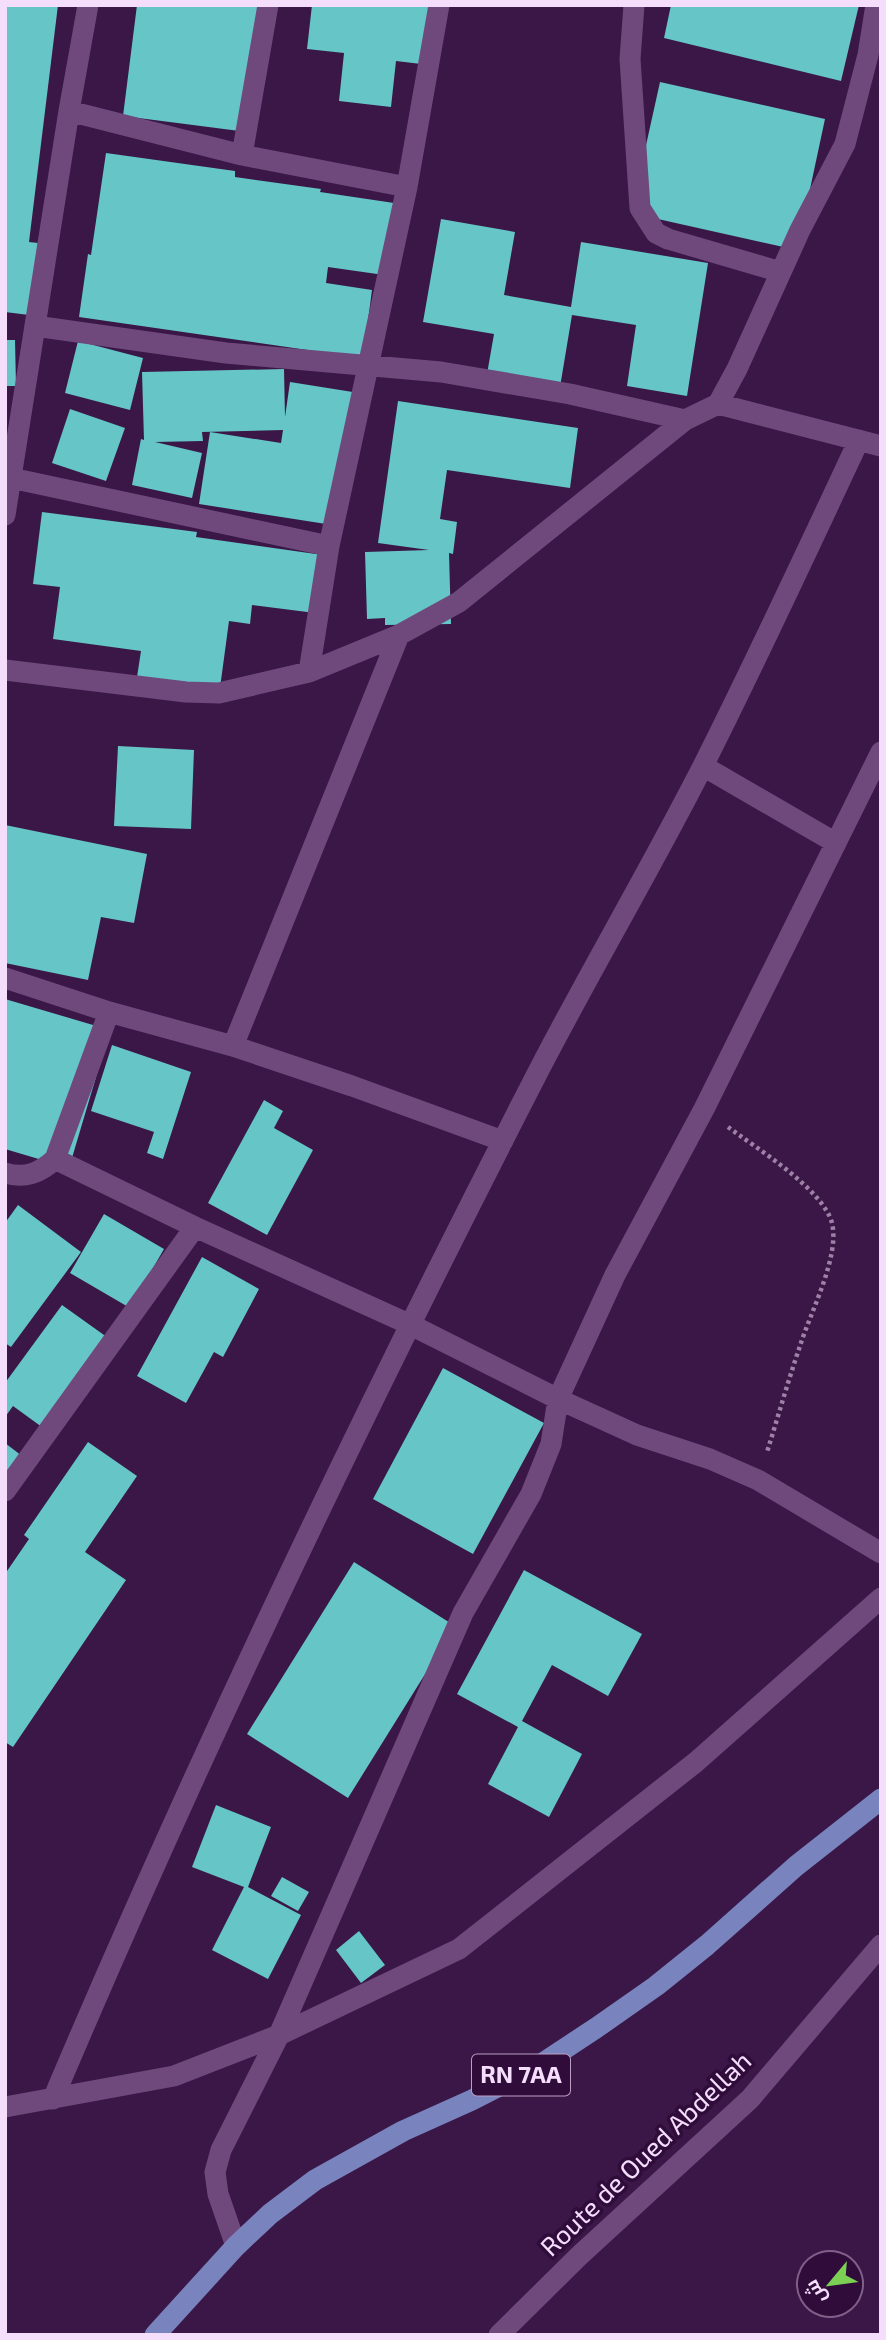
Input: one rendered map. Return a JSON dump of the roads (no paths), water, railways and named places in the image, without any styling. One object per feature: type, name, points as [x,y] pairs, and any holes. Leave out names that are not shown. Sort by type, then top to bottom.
[{"type":"main road","name":"RN 7AA","points":[[155,2335],[236,2246],[270,2214],[315,2180],[403,2132],[540,2065],[596,2028],[676,1969],[796,1866],[881,1799]]},
{"type":"street","points":[[5,515],[11,478],[10,454],[35,326],[88,5]]},
{"type":"street","points":[[242,155],[268,5]]},
{"type":"street","points":[[309,671],[329,546],[407,187],[439,5]]},
{"type":"street","points":[[634,5],[630,59],[640,208],[644,216],[656,233],[668,239],[781,272]]},
{"type":"street","points":[[5,670],[186,692],[219,692],[309,671],[399,635],[459,602],[685,421],[718,404],[845,144],[868,55],[876,5]]},
{"type":"street","points":[[69,111],[242,155],[407,187]]},
{"type":"street","points":[[35,326],[226,353],[441,372],[570,394],[685,421]]},
{"type":"street","points":[[718,404],[881,446]]},
{"type":"street","points":[[53,2099],[132,1912],[271,1612],[541,1066],[703,766],[859,440]]},
{"type":"street","points":[[11,478],[329,546]]},
{"type":"street","points":[[233,1046],[399,635]]},
{"type":"street","points":[[236,2246],[218,2194],[215,2172],[221,2150],[279,2035],[463,1613],[531,1493],[551,1444],[558,1399],[615,1275],[704,1109],[881,752]]},
{"type":"street","points":[[703,766],[836,843]]},
{"type":"street","points":[[5,978],[109,1012],[233,1046],[503,1141]]},
{"type":"street","points":[[5,1173],[26,1177],[55,1159],[109,1012]]},
{"type":"street","points":[[55,1159],[195,1227],[411,1325],[558,1399],[637,1435],[710,1459],[758,1480],[881,1553]]},
{"type":"street","points":[[5,1491],[195,1227]]},
{"type":"street","points":[[5,2107],[174,2076],[279,2035],[459,1949],[696,1762],[881,1598]]},
{"type":"street","name":"Route de Oued Abdellah","points":[[499,2335],[579,2256],[750,2099],[881,1945]]}]
